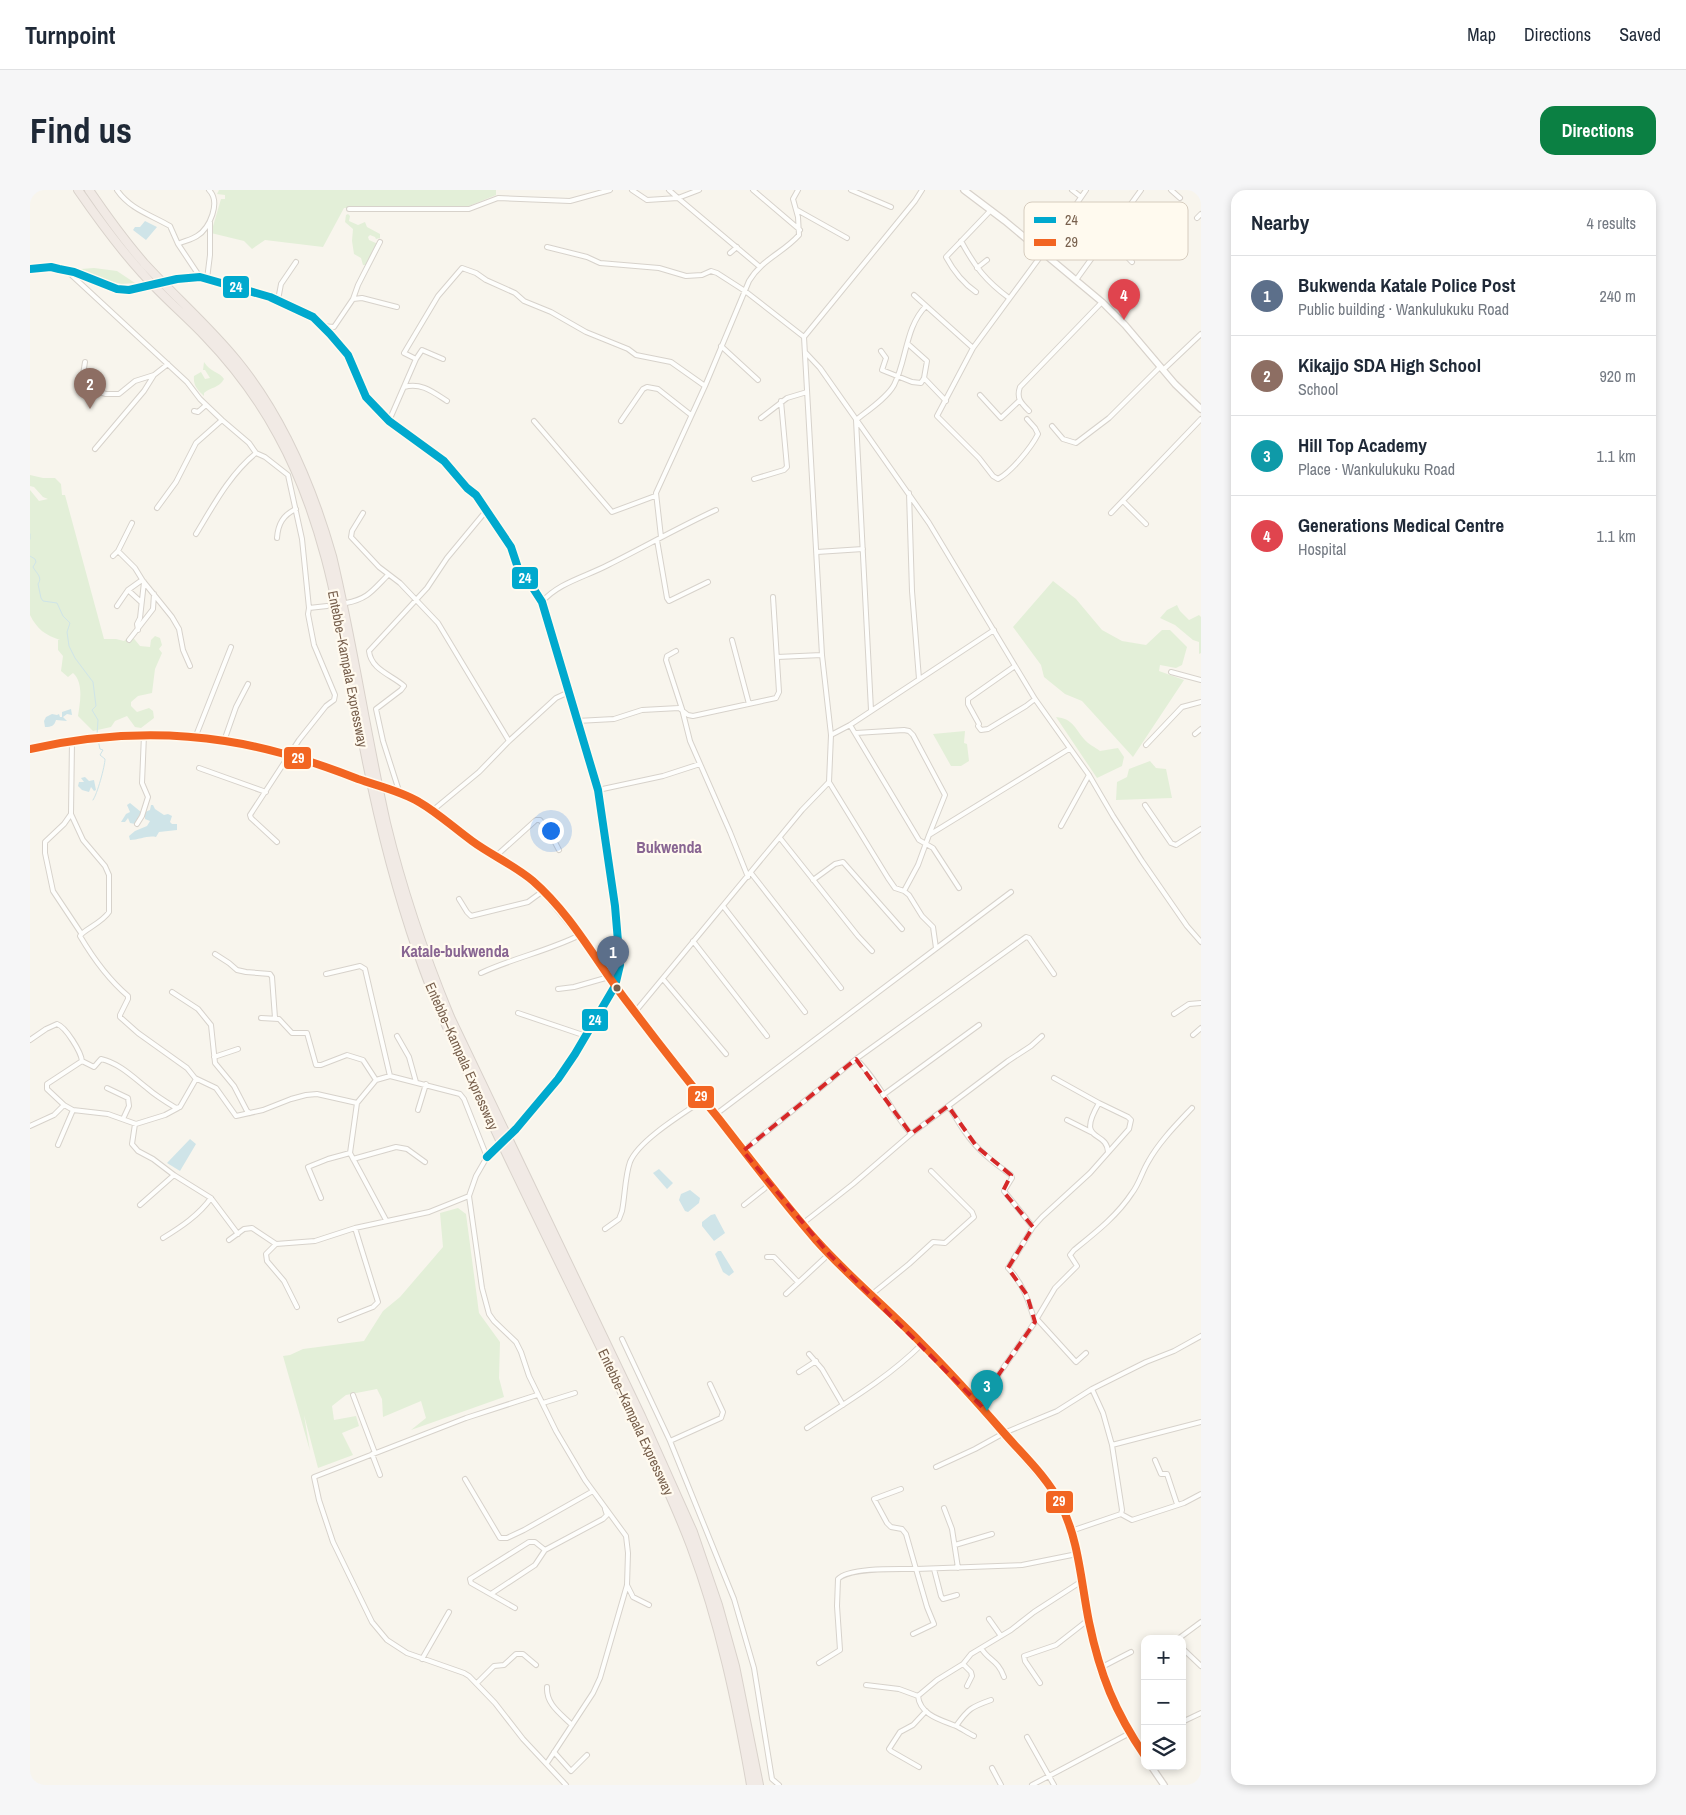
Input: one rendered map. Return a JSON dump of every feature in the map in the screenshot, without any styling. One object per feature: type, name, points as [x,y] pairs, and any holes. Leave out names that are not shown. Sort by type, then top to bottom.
[{"type":"highway","name":"Entebbe–Kampala Expressway","points":[[78,190],[144,276],[207,338],[237,374],[278,434],[298,479],[312,513],[323,551],[341,629],[382,837],[420,958],[461,1060],[664,1480],[690,1544],[705,1585],[728,1666],[751,1785]]},
{"type":"highway","name":"Entebbe–Kampala Expressway","points":[[90,190],[102,210],[144,262],[238,361],[280,424],[305,476],[322,519],[332,556],[386,822],[406,894],[425,952],[453,1025],[641,1416],[694,1532],[718,1605],[735,1666],[759,1785]]},
{"type":"main road","points":[[964,190],[992,210],[1024,237]]},
{"type":"main road","points":[[1052,260],[1102,302],[1201,409]]},
{"type":"main road","points":[[30,749],[72,741],[144,735],[224,741],[290,755],[419,801],[470,840],[532,881],[543,891],[580,935],[615,986],[769,1185],[802,1224],[829,1254],[922,1344],[984,1409],[1051,1488],[1063,1509],[1071,1531],[1077,1554],[1088,1620],[1100,1668],[1118,1713],[1130,1733],[1141,1746]]},
{"type":"main road","points":[[1154,1770],[1164,1785]]},
{"type":"street","points":[[117,190],[144,214],[170,226],[178,244],[200,277]]},
{"type":"street","points":[[207,278],[210,255],[210,222],[214,209],[214,199],[212,192],[209,190]]},
{"type":"street","points":[[349,209],[469,209],[498,198],[570,201],[610,190]]},
{"type":"street","points":[[632,190],[647,200],[678,198],[699,190]]},
{"type":"street","points":[[669,190],[760,266]]},
{"type":"street","points":[[753,190],[800,230]]},
{"type":"street","points":[[661,536],[655,496],[706,386],[721,346],[753,275],[760,266],[796,238],[800,230],[793,199],[798,190]]},
{"type":"street","points":[[851,190],[891,207]]},
{"type":"street","points":[[922,190],[804,337],[822,655],[831,735],[829,782],[895,888],[909,895],[922,916],[933,927],[936,948]]},
{"type":"street","points":[[1072,190],[1081,197]]},
{"type":"street","points":[[1078,202],[1086,190]]},
{"type":"street","points":[[1134,202],[1141,190]]},
{"type":"street","points":[[1171,190],[1180,198]]},
{"type":"street","points":[[796,210],[847,238]]},
{"type":"street","points":[[976,292],[968,287],[959,277],[946,256],[992,210]]},
{"type":"street","points":[[1197,218],[1201,214]]},
{"type":"street","points":[[178,244],[198,236],[210,222]]},
{"type":"street","points":[[961,241],[977,268],[990,283],[1009,298]]},
{"type":"street","points":[[322,326],[334,327],[353,300],[361,279],[380,242]]},
{"type":"street","points":[[548,247],[587,257],[600,263],[659,268],[686,276],[702,275],[711,271],[717,273],[804,337]]},
{"type":"street","points":[[730,253],[737,247]]},
{"type":"street","points":[[977,268],[987,260]]},
{"type":"street","points":[[1027,419],[1038,434],[1025,454],[998,479],[992,476],[979,458],[937,416],[973,348],[1038,260]]},
{"type":"street","points":[[1076,280],[1090,260]]},
{"type":"street","points":[[278,300],[282,284],[296,262]]},
{"type":"street","points":[[30,269],[51,267],[66,270],[117,290],[142,288],[177,279],[207,278],[278,300],[313,317],[348,355],[366,397],[389,421],[444,461],[467,488],[476,495],[510,547],[519,571],[542,602],[598,790],[608,846],[619,937],[620,965],[615,986],[558,1079],[516,1129],[487,1157],[476,1176],[469,1196],[482,1288],[487,1309],[494,1321],[516,1342],[528,1376],[537,1395],[544,1403],[556,1431],[593,1491],[626,1536],[628,1553],[627,1585],[596,1687],[547,1763]]},
{"type":"street","points":[[416,358],[404,353],[438,296],[462,268],[515,293],[524,301],[551,312],[586,332],[628,349],[636,355],[671,362],[706,386]]},
{"type":"street","points":[[66,270],[188,382],[206,405],[249,443],[256,453],[288,475],[302,539],[306,566],[308,614],[314,645],[335,694],[334,700],[326,706],[299,740],[250,815],[276,842]]},
{"type":"street","points":[[914,295],[973,348]]},
{"type":"street","points":[[353,300],[362,298],[397,307]]},
{"type":"street","points":[[1029,411],[1020,401],[1018,393],[1020,386],[1102,302]]},
{"type":"street","points":[[856,420],[886,395],[893,386],[914,322],[926,306]]},
{"type":"street","points":[[1052,426],[1063,439],[1076,442],[1109,418],[1200,337]]},
{"type":"street","points":[[881,351],[886,358],[882,370],[921,384],[927,362],[908,344]]},
{"type":"street","points":[[721,346],[758,380]]},
{"type":"street","points":[[389,421],[416,358],[422,350],[443,359]]},
{"type":"street","points":[[805,352],[820,368],[929,523],[1035,699],[1089,775],[1142,861],[1187,926],[1201,942]]},
{"type":"street","points":[[84,362],[83,384],[86,388],[106,394],[118,394],[135,381],[154,375]]},
{"type":"street","points":[[95,449],[144,391],[154,375],[168,364]]},
{"type":"street","points":[[924,378],[945,401]]},
{"type":"street","points":[[404,386],[412,384],[422,386],[447,401]]},
{"type":"street","points":[[620,421],[642,390],[647,387],[658,390],[691,415]]},
{"type":"street","points":[[761,418],[781,401],[807,392]]},
{"type":"street","points":[[980,395],[1001,418],[1020,401]]},
{"type":"street","points":[[754,479],[784,470],[786,467],[781,401]]},
{"type":"street","points":[[194,411],[198,412],[206,405]]},
{"type":"street","points":[[1111,513],[1201,419]]},
{"type":"street","points":[[157,508],[176,482],[196,443],[222,420]]},
{"type":"street","points":[[856,420],[872,710]]},
{"type":"street","points":[[534,421],[612,512],[655,496]]},
{"type":"street","points":[[196,534],[217,499],[246,462],[256,453]]},
{"type":"street","points":[[908,493],[912,591],[919,679]]},
{"type":"street","points":[[1123,501],[1146,524]]},
{"type":"street","points":[[276,538],[277,531],[286,514],[296,509]]},
{"type":"street","points":[[542,602],[558,588],[598,570],[657,540],[661,536],[716,510]]},
{"type":"street","points":[[400,794],[383,741],[376,709],[404,686],[378,668],[371,660],[368,651],[427,588],[447,558],[486,511]]},
{"type":"street","points":[[363,514],[352,531],[351,536],[379,568],[400,584],[438,623],[509,742]]},
{"type":"street","points":[[113,556],[118,551],[132,523]]},
{"type":"street","points":[[657,540],[667,598],[670,601],[708,582]]},
{"type":"street","points":[[817,552],[863,549]]},
{"type":"street","points":[[118,551],[135,568],[179,629],[190,666]]},
{"type":"street","points":[[346,603],[358,601],[367,596],[388,575]]},
{"type":"street","points":[[117,606],[128,590],[143,581]]},
{"type":"street","points":[[138,630],[137,624],[140,618],[143,581]]},
{"type":"street","points":[[128,590],[142,602]]},
{"type":"street","points":[[129,640],[153,609],[154,594]]},
{"type":"street","points":[[577,721],[614,719],[642,710],[679,708],[688,716],[693,716],[762,702],[778,696],[773,597]]},
{"type":"street","points":[[308,608],[327,606]]},
{"type":"street","points":[[831,735],[850,725],[994,630]]},
{"type":"street","points":[[732,640],[749,704]]},
{"type":"street","points":[[194,738],[231,647]]},
{"type":"street","points":[[676,651],[666,658],[690,741],[749,875],[841,988]]},
{"type":"street","points":[[777,657],[822,655]]},
{"type":"street","points":[[1015,666],[968,699],[968,704],[979,724],[978,726],[981,730],[988,729],[1035,699]]},
{"type":"street","points":[[1171,672],[1201,680]]},
{"type":"street","points":[[224,741],[236,707],[248,684]]},
{"type":"street","points":[[432,810],[466,783],[556,698],[569,692]]},
{"type":"street","points":[[1146,746],[1182,707],[1201,702]]},
{"type":"street","points":[[850,725],[920,840],[933,848],[959,888]]},
{"type":"street","points":[[1196,734],[1201,730]]},
{"type":"street","points":[[856,733],[909,731],[913,735],[945,795],[909,884],[904,891]]},
{"type":"street","points":[[137,824],[142,816],[148,797],[142,783],[144,735]]},
{"type":"street","points":[[72,741],[71,814],[83,840],[104,866],[109,876],[109,912],[98,924],[81,933]]},
{"type":"street","points":[[929,835],[1070,749]]},
{"type":"street","points":[[598,790],[663,776],[700,764]]},
{"type":"street","points":[[199,768],[266,792]]},
{"type":"street","points":[[1061,826],[1089,775]]},
{"type":"street","points":[[635,1012],[692,941],[829,782]]},
{"type":"street","points":[[1145,805],[1171,843],[1176,845],[1201,829]]},
{"type":"street","points":[[71,814],[64,824],[45,842],[45,853],[53,891],[81,933],[81,937],[102,970],[128,996],[120,1017],[138,1033],[187,1068],[196,1079],[216,1088],[236,1116],[290,1099],[312,1095],[340,1098],[358,1103]]},
{"type":"street","points":[[496,856],[536,820],[540,820],[545,825],[559,850]]},
{"type":"street","points":[[780,838],[872,951]]},
{"type":"street","points":[[813,880],[835,864],[843,862],[902,929]]},
{"type":"street","points":[[459,899],[471,916],[528,902],[543,891]]},
{"type":"street","points":[[715,1115],[1011,892]]},
{"type":"street","points":[[723,906],[805,1012]]},
{"type":"street","points":[[481,973],[498,965],[560,945],[580,935]]},
{"type":"street","points":[[743,1151],[856,1059],[1026,937],[1029,938],[1054,974]]},
{"type":"street","points":[[692,941],[767,1036]]},
{"type":"street","points":[[214,954],[237,970],[270,974],[272,977],[275,1018]]},
{"type":"street","points":[[326,974],[360,966],[365,969],[390,1076]]},
{"type":"street","points":[[558,989],[574,987],[609,976]]},
{"type":"street","points":[[663,979],[726,1054]]},
{"type":"street","points":[[172,992],[198,1009],[211,1025],[215,1063],[234,1086],[247,1111],[250,1113]]},
{"type":"street","points":[[1174,1014],[1188,1004],[1201,1003]]},
{"type":"street","points":[[518,1013],[586,1036]]},
{"type":"street","points":[[261,1018],[275,1018],[280,1020],[292,1032],[307,1034],[316,1065],[321,1065],[347,1055],[363,1060],[376,1080]]},
{"type":"street","points":[[30,1040],[57,1024],[63,1026],[81,1055],[82,1061]]},
{"type":"street","points":[[883,1095],[979,1026]]},
{"type":"street","points":[[1193,1035],[1201,1028]]},
{"type":"street","points":[[397,1036],[409,1057],[416,1082]]},
{"type":"street","points":[[802,1224],[853,1184],[911,1134],[1042,1036]]},
{"type":"street","points":[[214,1058],[238,1048]]},
{"type":"street","points":[[82,1061],[94,1067],[101,1059],[106,1060],[129,1072],[148,1090],[178,1108]]},
{"type":"street","points":[[856,1059],[865,1068],[901,1123],[911,1134]]},
{"type":"street","points":[[82,1061],[46,1084],[47,1089],[64,1105],[74,1110],[108,1114],[135,1124],[165,1115],[178,1108],[196,1079]]},
{"type":"street","points":[[386,1220],[350,1153],[358,1103],[376,1080],[390,1076],[426,1084],[462,1096],[487,1157]]},
{"type":"street","points":[[1054,1078],[1131,1120],[1129,1129],[1108,1152],[1033,1227],[1008,1268],[1017,1276],[1027,1295],[1036,1320],[1076,1362],[1086,1354]]},
{"type":"street","points":[[418,1110],[426,1084]]},
{"type":"street","points":[[107,1088],[128,1098],[129,1106],[122,1119]]},
{"type":"street","points":[[605,1230],[619,1219],[630,1162],[637,1151],[648,1140],[703,1100]]},
{"type":"street","points":[[1091,1132],[1089,1122],[1099,1103]]},
{"type":"street","points":[[30,1126],[54,1115],[64,1105]]},
{"type":"street","points":[[948,1106],[965,1133],[996,1165],[1011,1175],[1012,1178],[1004,1192],[1033,1227]]},
{"type":"street","points":[[984,1409],[999,1374],[1029,1334],[1055,1288],[1077,1266],[1070,1255],[1103,1226],[1126,1202],[1133,1193],[1148,1160],[1192,1108]]},
{"type":"street","points":[[58,1145],[74,1110]]},
{"type":"street","points":[[1067,1120],[1091,1132],[1106,1143],[1108,1152]]},
{"type":"street","points":[[135,1124],[132,1144],[138,1151],[212,1198],[238,1234]]},
{"type":"street","points":[[353,1159],[396,1147],[407,1149],[425,1162]]},
{"type":"street","points":[[321,1198],[308,1167],[350,1153]]},
{"type":"street","points":[[871,1295],[933,1242],[945,1243],[974,1218],[974,1215],[932,1171]]},
{"type":"street","points":[[140,1205],[174,1175]]},
{"type":"street","points":[[744,1205],[769,1185]]},
{"type":"street","points":[[229,1240],[244,1229],[252,1228],[276,1244],[315,1241],[386,1220],[429,1212],[469,1196]]},
{"type":"street","points":[[163,1238],[194,1216],[212,1198]]},
{"type":"street","points":[[340,1320],[373,1307],[378,1302],[355,1228]]},
{"type":"street","points":[[276,1244],[266,1254],[267,1261],[284,1281],[297,1307]]},
{"type":"street","points":[[786,1294],[829,1254]]},
{"type":"street","points":[[767,1258],[774,1257],[798,1282]]},
{"type":"street","points":[[936,1467],[1004,1433],[1057,1411],[1092,1389],[1146,1362],[1174,1351],[1201,1336]]},
{"type":"street","points":[[622,1339],[670,1441],[736,1608],[754,1668],[772,1779],[773,1782],[779,1785]]},
{"type":"street","points":[[807,1428],[905,1362],[922,1344]]},
{"type":"street","points":[[809,1354],[816,1361],[843,1405]]},
{"type":"street","points":[[799,1372],[816,1361]]},
{"type":"street","points":[[670,1441],[722,1418],[723,1412],[710,1384]]},
{"type":"street","points":[[1092,1389],[1103,1413],[1112,1445],[1122,1510],[1121,1514]]},
{"type":"street","points":[[544,1403],[575,1393]]},
{"type":"street","points":[[353,1395],[380,1475]]},
{"type":"street","points":[[537,1395],[466,1418],[314,1477],[332,1542],[372,1622],[381,1634],[395,1646],[422,1659],[464,1673],[476,1683],[523,1739],[566,1785]]},
{"type":"street","points":[[1112,1445],[1201,1422]]},
{"type":"street","points":[[1155,1460],[1160,1474],[1167,1474],[1177,1504]]},
{"type":"street","points":[[465,1479],[500,1538],[507,1538],[524,1530],[593,1491]]},
{"type":"street","points":[[901,1489],[874,1498],[887,1524],[891,1527],[902,1529],[906,1534],[934,1624],[913,1634]]},
{"type":"street","points":[[1071,1531],[1121,1514],[1132,1520],[1201,1494]]},
{"type":"street","points":[[491,1594],[535,1565],[545,1550],[603,1519],[607,1515],[604,1507]]},
{"type":"street","points":[[944,1508],[952,1529],[958,1568]]},
{"type":"street","points":[[955,1545],[992,1534]]},
{"type":"street","points":[[515,1608],[471,1583],[470,1579],[529,1542],[535,1542],[545,1550]]},
{"type":"street","points":[[819,1663],[840,1650],[837,1606],[838,1579],[841,1576],[854,1572],[882,1569],[1022,1565],[1077,1554]]},
{"type":"street","points":[[934,1569],[943,1599],[956,1595]]},
{"type":"street","points":[[918,1696],[937,1680],[963,1664],[970,1654],[1001,1636],[1082,1581]]},
{"type":"street","points":[[627,1585],[633,1597],[649,1605]]},
{"type":"street","points":[[422,1659],[449,1612]]},
{"type":"street","points":[[989,1619],[1001,1636]]},
{"type":"street","points":[[1040,1684],[1025,1661],[1024,1656],[1056,1645],[1088,1620]]},
{"type":"street","points":[[1183,1635],[1201,1622]]},
{"type":"street","points":[[982,1648],[987,1656],[996,1663],[1004,1677]]},
{"type":"street","points":[[1100,1668],[1131,1652]]},
{"type":"street","points":[[1186,1652],[1201,1666]]},
{"type":"street","points":[[476,1683],[490,1668],[504,1665],[516,1654],[523,1654],[536,1665]]},
{"type":"street","points":[[963,1664],[971,1672],[972,1676],[967,1686]]},
{"type":"street","points":[[866,1684],[899,1689],[918,1696]]},
{"type":"street","points":[[547,1687],[547,1698],[572,1725]]},
{"type":"street","points":[[918,1696],[918,1700],[926,1711],[943,1722],[956,1726],[974,1736]]},
{"type":"street","points":[[956,1726],[967,1711],[974,1706],[991,1700]]},
{"type":"street","points":[[919,1767],[891,1752],[889,1749],[900,1732],[913,1725],[926,1711]]},
{"type":"street","points":[[1186,1720],[1201,1713]]},
{"type":"street","points":[[1032,1785],[1130,1733]]},
{"type":"street","points":[[1027,1737],[1054,1785]]},
{"type":"street","points":[[554,1752],[571,1771],[587,1755]]},
{"type":"street","points":[[992,1768],[1001,1785]]},
{"type":"highlighted area","points":[[856,1059],[911,1134],[948,1106],[977,1147],[1011,1175],[1003,1191],[1033,1227],[1008,1268],[1027,1295],[1035,1322],[999,1374],[984,1409],[829,1254],[743,1151]]},
{"type":"green space","points":[[219,190],[496,190],[496,195],[469,206],[344,208],[323,247],[265,240],[252,249],[244,241],[211,233],[221,199],[225,199],[225,195],[217,194]]},
{"type":"green space","points":[[346,215],[350,216],[349,221],[358,225],[365,222],[367,227],[380,234],[380,238],[376,239],[370,235],[368,237],[369,240],[378,244],[367,265],[363,265],[361,258],[354,254],[353,229],[345,222]]},
{"type":"green space","points":[[94,268],[117,271],[135,283],[121,284],[79,273],[81,269]]},
{"type":"green space","points":[[204,362],[224,379],[220,384],[204,393],[204,396],[196,388],[194,376],[201,372],[205,379],[210,378],[205,370],[203,370]]},
{"type":"green space","points":[[30,475],[55,478],[61,484],[62,495],[65,495],[104,639],[124,641],[131,635],[140,646],[150,647],[151,640],[155,636],[160,638],[162,645],[159,649],[162,653],[155,669],[152,693],[138,696],[131,702],[131,706],[137,712],[149,708],[153,711],[154,718],[141,728],[135,727],[127,716],[115,721],[111,727],[93,731],[78,716],[80,705],[79,682],[73,673],[68,677],[61,671],[63,656],[58,650],[58,640],[60,640],[42,631],[30,615],[30,490],[39,501],[48,499],[43,497],[34,487],[30,486]]},
{"type":"green space","points":[[1053,581],[1076,599],[1102,630],[1122,641],[1146,645],[1162,630],[1170,630],[1187,647],[1182,665],[1176,668],[1160,665],[1159,671],[1184,680],[1133,757],[1082,701],[1065,694],[1044,677],[1041,665],[1013,627]]},
{"type":"green space","points":[[1177,605],[1189,620],[1199,615],[1201,617],[1201,653],[1199,654],[1199,642],[1193,640],[1175,625],[1160,618],[1167,610]]},
{"type":"green space","points":[[1056,717],[1070,722],[1086,741],[1100,751],[1118,748],[1124,757],[1122,766],[1097,778]]},
{"type":"green space","points":[[965,731],[964,743],[967,744],[969,761],[961,766],[951,766],[933,734]]},
{"type":"green space","points":[[1150,761],[1156,768],[1166,769],[1172,798],[1116,800],[1117,782],[1127,777],[1129,769]]},
{"type":"green space","points":[[458,1208],[466,1214],[479,1313],[500,1342],[499,1378],[504,1397],[411,1430],[426,1418],[421,1401],[383,1417],[382,1399],[377,1389],[346,1395],[332,1406],[334,1420],[356,1416],[359,1426],[342,1433],[353,1455],[318,1468],[304,1415],[310,1451],[283,1356],[303,1349],[364,1341],[383,1311],[400,1297],[443,1247],[440,1213]]},
{"type":"shaded area","points":[[145,221],[157,227],[146,240],[133,230],[135,227],[140,227]]},
{"type":"shaded area","points":[[71,709],[72,715],[67,714],[63,717],[67,721],[56,720],[52,726],[45,727],[44,721],[46,717],[52,714],[59,714],[62,717],[62,712]]},
{"type":"shaded area","points":[[85,777],[89,781],[94,780],[96,790],[94,791],[91,787],[89,792],[82,790],[78,786],[79,782],[84,782],[81,778]]},
{"type":"shaded area","points":[[130,803],[141,812],[135,824],[130,823],[128,818],[125,822],[121,822],[126,814],[130,812],[127,805]]},
{"type":"shaded area","points":[[151,805],[164,815],[172,816],[170,822],[177,824],[177,830],[159,832],[156,837],[130,840],[129,836],[147,826],[150,821],[145,819],[145,812],[150,810]]},
{"type":"shaded area","points":[[190,1139],[196,1144],[180,1171],[167,1163]]},
{"type":"shaded area","points":[[659,1169],[673,1183],[667,1189],[653,1173]]},
{"type":"shaded area","points":[[690,1190],[700,1198],[699,1203],[688,1212],[685,1211],[679,1200],[681,1194]]},
{"type":"shaded area","points":[[715,1214],[725,1233],[714,1241],[702,1226],[702,1222]]},
{"type":"shaded area","points":[[721,1251],[734,1272],[729,1276],[723,1272],[715,1254]]},
{"type":"waterway","points":[[30,534],[30,539]]},
{"type":"waterway","points":[[30,556],[36,562],[33,567],[39,577],[38,584],[41,598],[43,601],[57,603],[63,616],[70,623],[67,632],[69,646],[75,658],[93,682],[96,706],[92,710],[98,720],[97,735]]},
{"type":"waterway","points":[[93,800],[97,792],[105,759],[100,755],[103,750],[100,749],[98,740]]},
{"type":"transit line","name":"24","points":[[30,269],[51,267],[74,272],[117,289],[129,290],[177,279],[200,277],[270,297],[313,317],[348,355],[366,397],[389,421],[444,461],[467,488],[476,495],[511,547],[519,571],[542,602],[598,790],[615,906],[620,965],[615,986],[558,1079],[516,1129],[487,1157]]},
{"type":"transit line","name":"29","points":[[30,749],[78,740],[152,735],[225,741],[293,756],[412,798],[433,811],[479,846],[533,881],[547,894],[572,924],[651,1033],[803,1225],[842,1267],[908,1330],[974,1399],[1034,1466],[1055,1493],[1071,1531],[1079,1561],[1089,1622],[1098,1659],[1117,1708],[1141,1750]]},
{"type":"place","name":"Generations Medical Centre","points":[[1124,320]]},
{"type":"place","name":"Kikajjo SDA High School","points":[[90,409]]},
{"type":"place","name":"Bukwenda Katale Police Post","points":[[613,977]]},
{"type":"place","name":"Hill Top Academy","points":[[987,1411]]},
{"type":"district","name":"Bukwenda","points":[[669,847]]},
{"type":"district","name":"Katale-bukwenda","points":[[455,951]]}]
